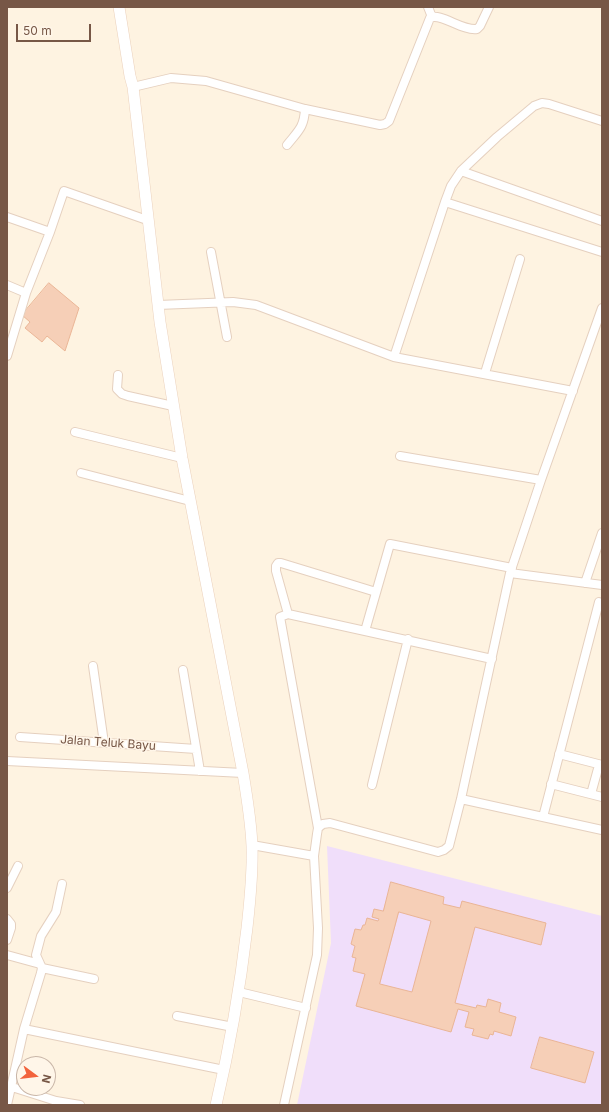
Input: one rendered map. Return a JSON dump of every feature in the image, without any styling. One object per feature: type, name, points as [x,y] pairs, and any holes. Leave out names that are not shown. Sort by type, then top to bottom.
[{"type":"main road","points":[[119,7],[133,87],[147,220],[173,406],[249,807],[252,845],[251,885],[239,992],[216,1105]]},
{"type":"street","points":[[428,7],[432,17]]},
{"type":"street","points":[[133,87],[171,78],[206,81],[305,109],[375,125],[385,124],[389,121],[428,21],[432,17],[436,16],[467,29],[476,29],[480,26],[489,7]]},
{"type":"street","points":[[394,357],[445,202],[451,186],[461,171],[497,137],[534,106],[542,103],[602,121]]},
{"type":"street","points":[[287,145],[299,131],[304,122],[305,109]]},
{"type":"street","points":[[461,171],[602,220]]},
{"type":"street","points":[[7,356],[26,292],[50,232],[64,191],[147,220]]},
{"type":"street","points":[[445,202],[602,252]]},
{"type":"street","points":[[7,217],[50,232]]},
{"type":"street","points":[[210,252],[227,337]]},
{"type":"street","points":[[484,373],[520,259]]},
{"type":"street","points":[[7,285],[26,292]]},
{"type":"street","points":[[158,305],[221,302],[256,305],[394,357],[573,391]]},
{"type":"street","points":[[318,828],[323,824],[330,823],[438,852],[449,846],[461,799],[511,571],[541,480],[602,308]]},
{"type":"street","points":[[118,376],[117,389],[122,394],[173,406]]},
{"type":"street","points":[[75,432],[182,458]]},
{"type":"street","points":[[400,456],[541,480]]},
{"type":"street","points":[[81,473],[190,501]]},
{"type":"street","points":[[585,583],[602,533]]},
{"type":"street","points":[[365,631],[390,544],[511,571],[602,585]]},
{"type":"street","points":[[288,614],[276,571],[276,566],[278,563],[376,592]]},
{"type":"street","points":[[543,817],[599,602]]},
{"type":"street","points":[[284,1105],[317,956],[318,942],[314,856],[318,828],[280,617],[288,614],[408,639],[492,659]]},
{"type":"street","points":[[372,785],[408,639]]},
{"type":"street","points":[[93,666],[104,743]]},
{"type":"street","points":[[183,670],[200,771]]},
{"type":"street","name":"Jalan Teluk Bayu","points":[[20,737],[196,748]]},
{"type":"street","points":[[559,754],[600,765],[591,794]]},
{"type":"street","points":[[7,761],[243,773]]},
{"type":"street","points":[[552,784],[602,797]]},
{"type":"street","points":[[461,799],[602,830]]},
{"type":"street","points":[[252,845],[314,856]]},
{"type":"street","points":[[7,888],[18,866]]},
{"type":"street","points":[[7,1105],[10,1084],[24,1029],[41,973],[41,966],[36,954],[41,936],[56,912],[62,884]]},
{"type":"street","points":[[7,919],[11,924],[7,940]]},
{"type":"street","points":[[7,956],[94,980]]},
{"type":"street","points":[[239,992],[306,1008]]},
{"type":"street","points":[[177,1016],[233,1027]]},
{"type":"street","points":[[24,1029],[224,1070]]},
{"type":"street","points":[[10,1084],[56,1101],[80,1105]]},
{"type":"shaded area","points":[[327,846],[602,916],[602,1105],[297,1105],[331,943]]},
{"type":"building","points":[[49,283],[79,308],[65,351],[47,336],[42,342],[25,328],[30,322],[22,315]]},
{"type":"building","points":[[391,882],[444,897],[443,904],[460,908],[462,901],[546,923],[541,945],[475,927],[455,1003],[476,1008],[477,1005],[486,1007],[488,999],[501,1003],[499,1012],[516,1017],[511,1036],[494,1031],[493,1035],[490,1034],[488,1039],[472,1035],[474,1029],[465,1027],[469,1012],[458,1009],[451,1032],[356,1006],[365,974],[353,971],[356,958],[352,957],[355,946],[351,944],[355,929],[361,930],[363,925],[365,925],[367,918],[378,921],[379,919],[372,917],[374,909],[383,911]],"holes":[[[399,912],[431,921],[412,992],[380,984]]]},
{"type":"building","points":[[540,1037],[594,1052],[585,1083],[531,1068]]}]
